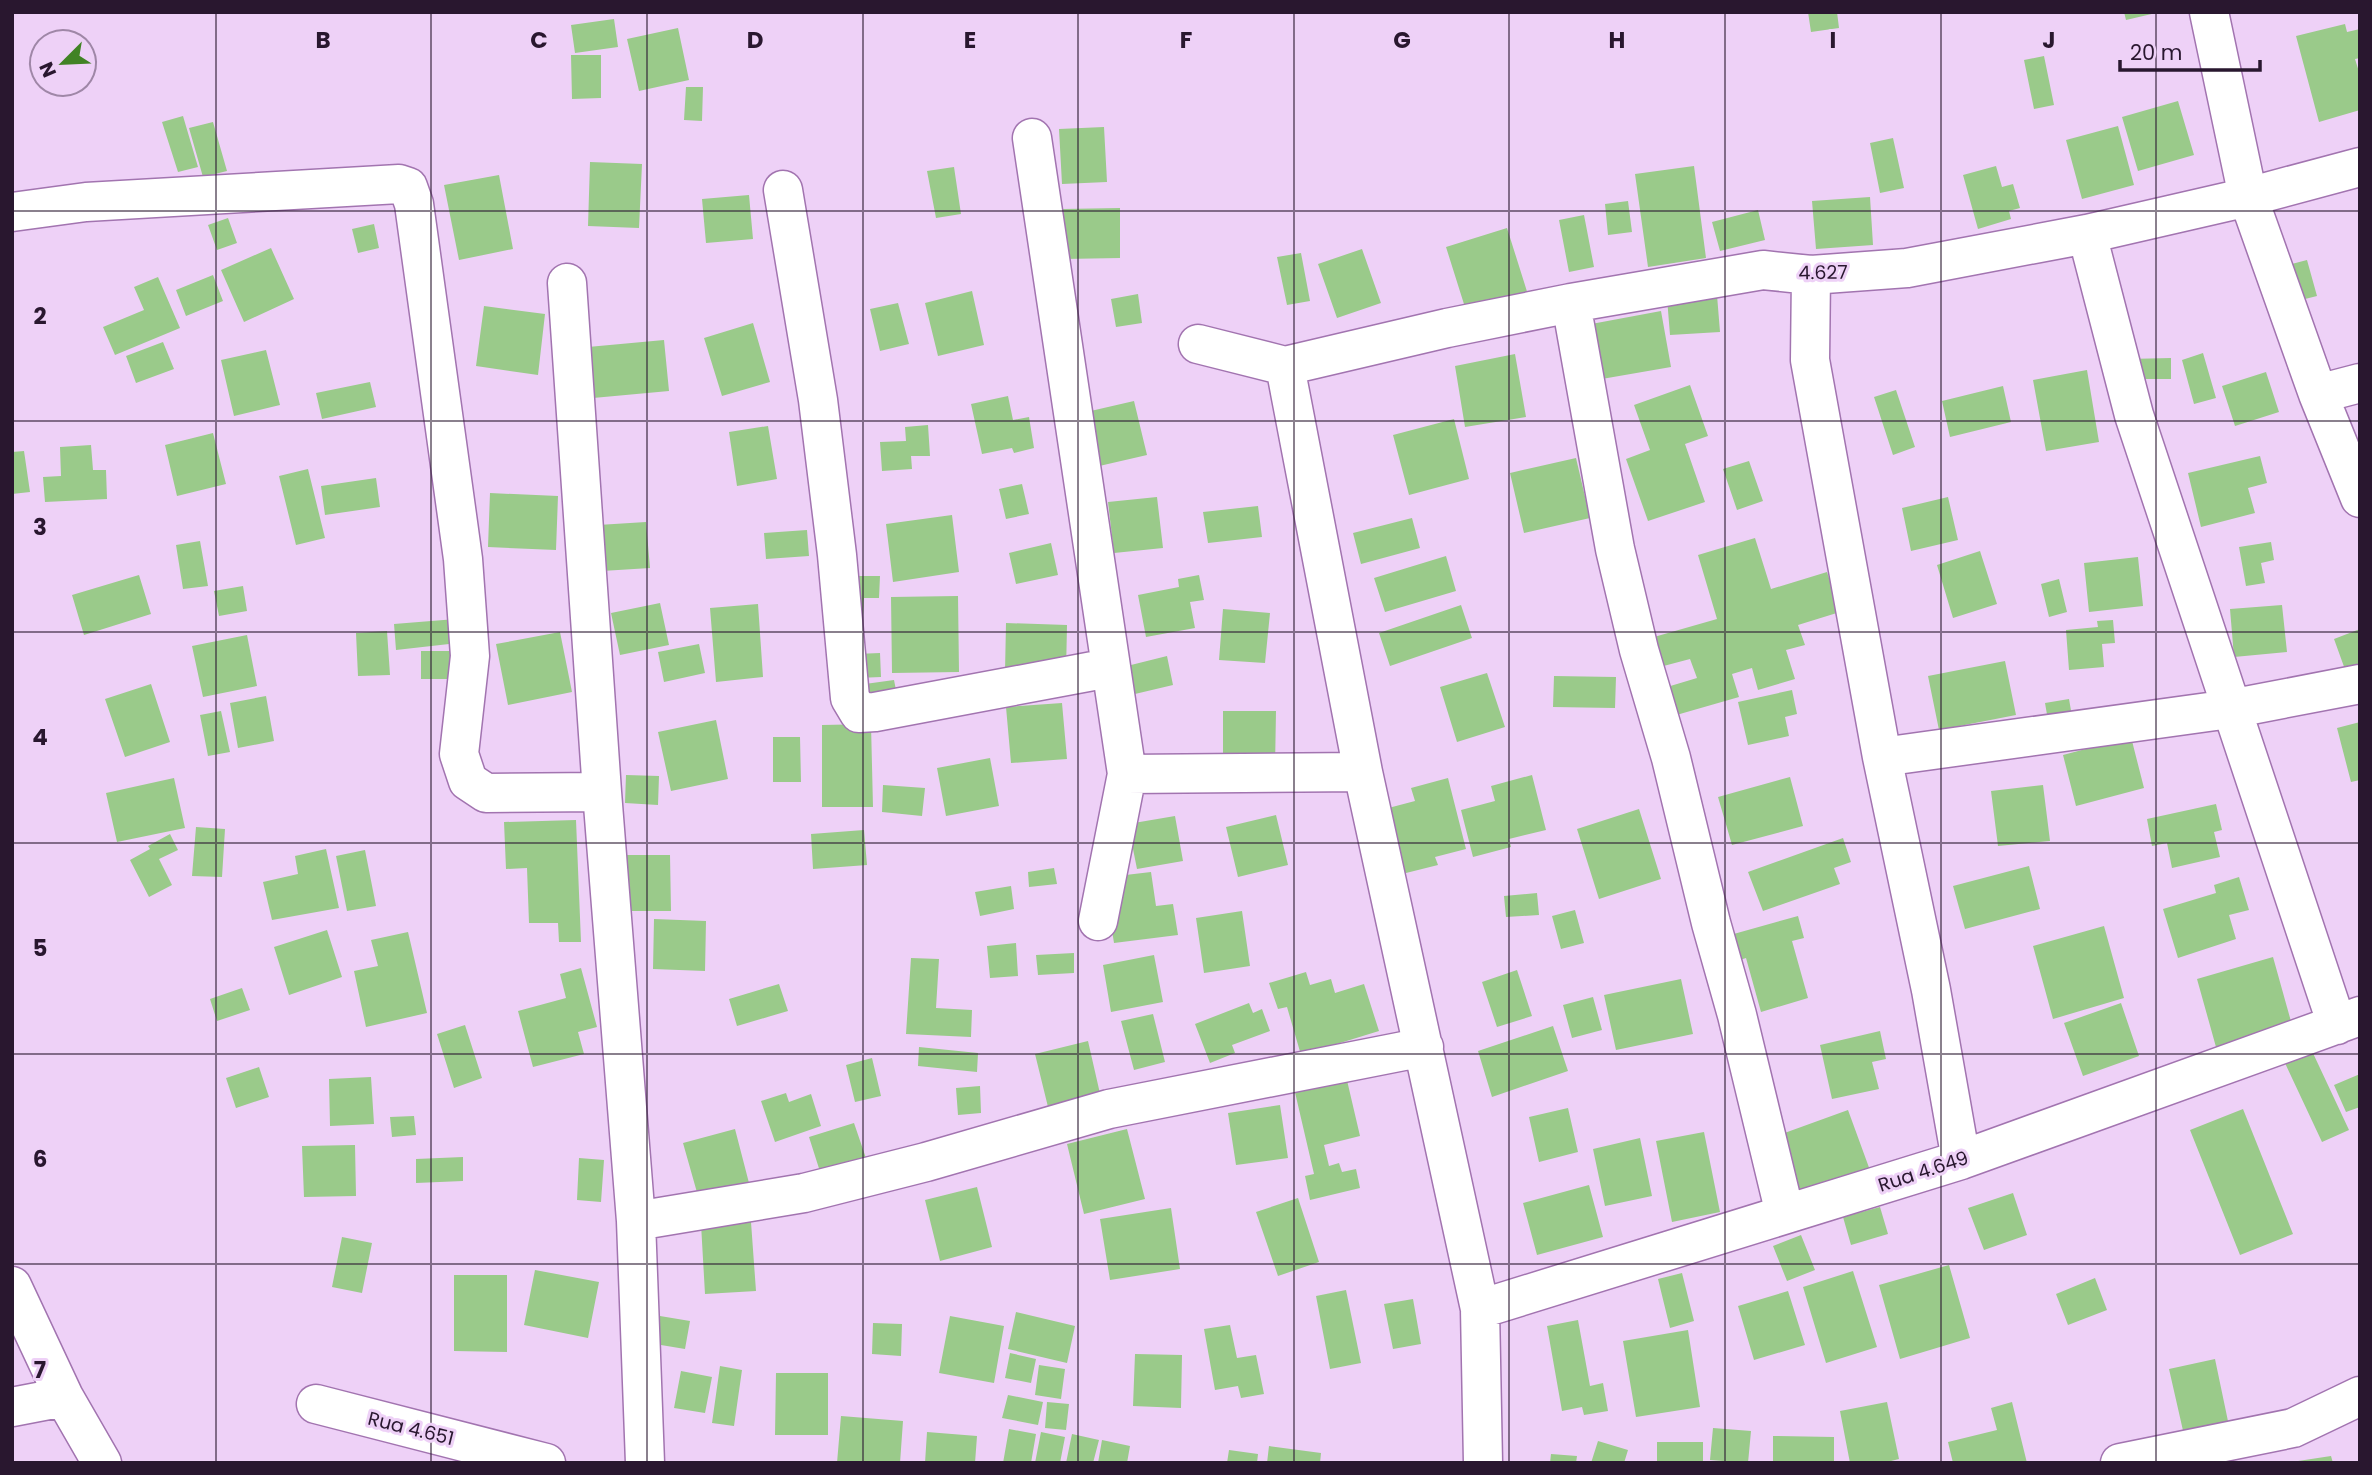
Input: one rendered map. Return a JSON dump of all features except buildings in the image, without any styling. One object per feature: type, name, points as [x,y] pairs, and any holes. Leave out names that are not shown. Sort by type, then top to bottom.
[{"type":"street","points":[[2209,12],[2248,197],[2318,394],[2360,498]]},
{"type":"street","points":[[1032,138],[1109,668],[1127,774],[1098,921]]},
{"type":"street","name":"4.627","points":[[1285,366],[1447,328],[1571,303],[1763,270],[1811,275],[1907,268],[2087,234],[2248,197],[2360,167]]},
{"type":"street","points":[[12,212],[86,202],[399,184],[408,187],[414,204],[463,559],[470,656],[459,754],[468,781],[486,793],[602,792]]},
{"type":"street","points":[[783,190],[818,400],[837,555],[850,698],[859,713],[1109,668]]},
{"type":"street","points":[[2087,234],[2134,415],[2230,709],[2348,1021]]},
{"type":"street","points":[[1811,275],[1810,360],[1882,757],[1931,990],[1961,1160]]},
{"type":"street","points":[[567,283],[602,792],[636,1221],[645,1463]]},
{"type":"street","points":[[1571,303],[1615,549],[1737,1015],[1785,1214]]},
{"type":"street","points":[[1198,344],[1285,366],[1363,772],[1480,1308],[1483,1463]]},
{"type":"street","points":[[2318,394],[2360,383]]},
{"type":"street","points":[[1882,757],[2230,709],[2360,684]]},
{"type":"street","points":[[1127,774],[1363,772]]},
{"type":"street","name":"Rua 4.649","points":[[1480,1308],[1961,1160],[2348,1021]]},
{"type":"street","points":[[636,1221],[803,1193],[926,1162],[1109,1109],[1424,1047]]},
{"type":"street","points":[[12,1286],[64,1397],[102,1463]]},
{"type":"street","points":[[2120,1463],[2293,1428],[2360,1396]]},
{"type":"street","points":[[12,1407],[64,1397]]},
{"type":"street","name":"Rua 4.651","points":[[316,1404],[546,1463]]}]
